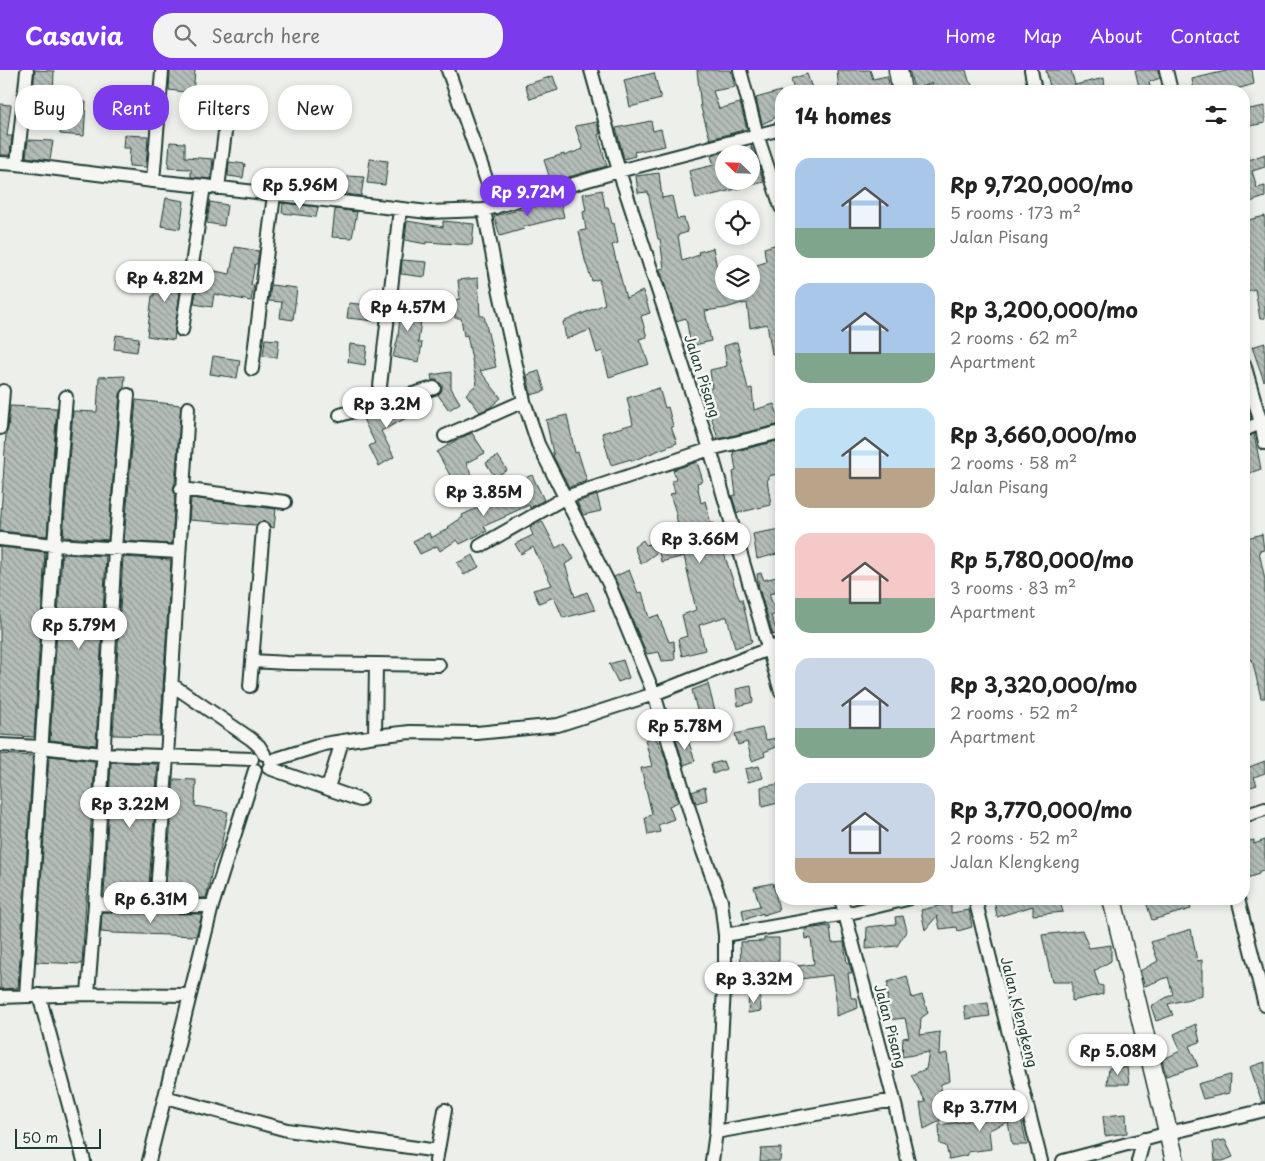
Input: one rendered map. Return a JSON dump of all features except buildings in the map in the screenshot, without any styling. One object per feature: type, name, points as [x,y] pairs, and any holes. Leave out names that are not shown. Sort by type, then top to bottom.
[{"type":"main road","points":[[898,70],[901,85]]},
{"type":"main road","points":[[1113,905],[1169,1133],[1174,1161]]},
{"type":"street","points":[[448,70],[490,209],[498,284],[524,401],[538,444],[609,584],[654,694],[698,835],[721,901],[725,935],[723,1025],[716,1132],[712,1161]]},
{"type":"street","name":"Jalan Pisang","points":[[591,70],[619,171],[710,449],[775,670]]},
{"type":"street","points":[[740,70],[757,134],[775,189]]},
{"type":"street","points":[[1031,70],[1034,85]]},
{"type":"street","points":[[1166,70],[1170,85]]},
{"type":"street","points":[[17,164],[27,71]]},
{"type":"street","points":[[153,182],[162,72]]},
{"type":"street","points":[[218,188],[225,130]]},
{"type":"street","points":[[0,163],[428,212],[490,209],[619,171],[775,130]]},
{"type":"street","points":[[182,330],[204,186]]},
{"type":"street","points":[[252,369],[274,195]]},
{"type":"street","points":[[378,404],[400,209]]},
{"type":"street","points":[[1250,382],[1263,422],[1265,443]]},
{"type":"street","points":[[340,415],[434,388]]},
{"type":"street","points":[[0,428],[2,391]]},
{"type":"street","points":[[88,994],[95,904],[115,548],[128,395]]},
{"type":"street","points":[[66,397],[41,747],[32,996],[84,1161]]},
{"type":"street","points":[[445,436],[524,401]]},
{"type":"street","points":[[156,906],[188,408]]},
{"type":"street","points":[[1250,427],[1263,422]]},
{"type":"street","points":[[480,546],[566,498],[710,449],[775,433]]},
{"type":"street","points":[[182,490],[286,502]]},
{"type":"street","points":[[250,686],[263,529]]},
{"type":"street","points":[[0,539],[54,545],[178,552]]},
{"type":"street","points":[[268,761],[324,744],[375,736],[410,732],[477,734],[558,725],[654,694],[775,646]]},
{"type":"street","points":[[252,661],[440,665]]},
{"type":"street","points":[[375,736],[376,664]]},
{"type":"street","points":[[171,684],[251,739],[259,746],[268,761]]},
{"type":"street","points":[[328,788],[342,741]]},
{"type":"street","points":[[0,745],[253,765],[264,772],[268,761]]},
{"type":"street","points":[[149,1161],[212,906],[255,756],[360,800]]},
{"type":"street","points":[[1250,814],[1265,809]]},
{"type":"street","points":[[95,904],[212,906]]},
{"type":"street","name":"Jalan Pisang","points":[[843,905],[894,1100],[908,1161]]},
{"type":"street","points":[[725,935],[845,914],[882,905]]},
{"type":"street","name":"Jalan Klengkeng","points":[[976,905],[1040,1161]]},
{"type":"street","points":[[1240,905],[1265,1005]]},
{"type":"street","points":[[0,997],[88,994],[190,995]]},
{"type":"street","points":[[165,1097],[287,1130],[437,1156],[445,1110]]},
{"type":"street","points":[[716,1132],[894,1100]]},
{"type":"street","points":[[1063,1161],[1144,1139],[1265,1110]]},
{"type":"street","points":[[1138,1161],[1144,1139]]}]
